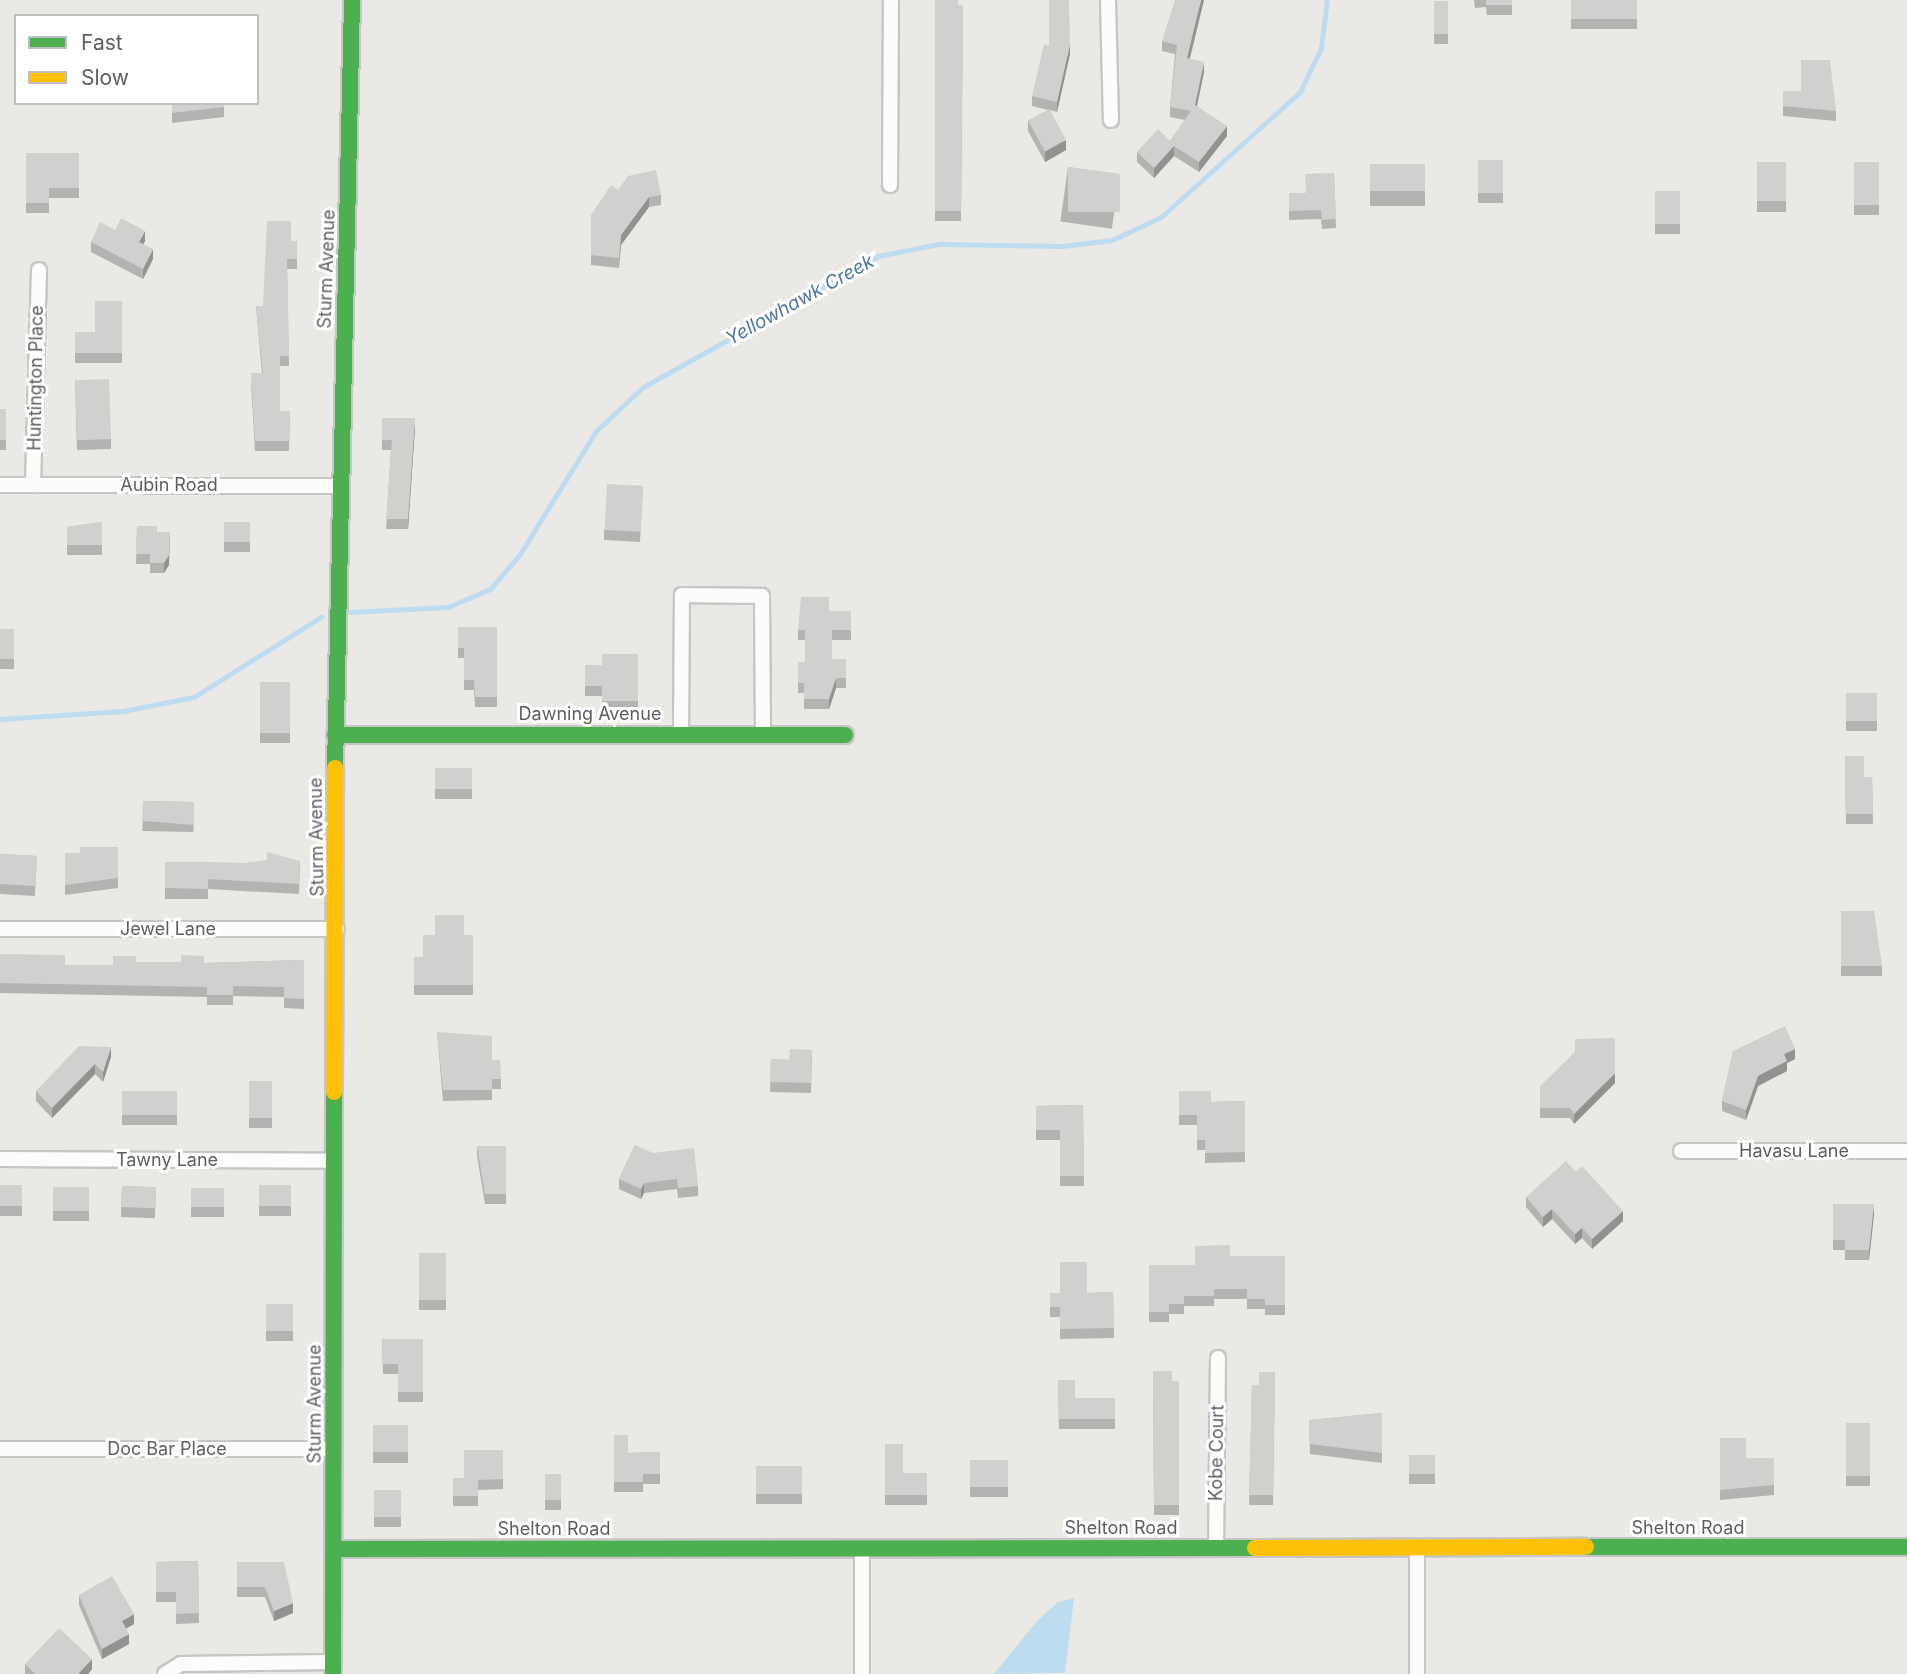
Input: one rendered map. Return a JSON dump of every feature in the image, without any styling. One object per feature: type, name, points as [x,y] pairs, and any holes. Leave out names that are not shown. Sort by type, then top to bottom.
[{"type":"street","name":"Sturm Avenue","points":[[333,1668],[337,929],[335,735],[338,486],[352,0]]},
{"type":"street","points":[[890,185],[891,0]]},
{"type":"street","points":[[1108,0],[1111,120]]},
{"type":"street","name":"Huntington Place","points":[[33,485],[38,270]]},
{"type":"street","name":"Aubin Road","points":[[0,485],[338,486]]},
{"type":"street","points":[[681,733],[682,595],[762,596],[763,732]]},
{"type":"street","name":"Dawning Avenue","points":[[335,735],[763,732],[845,735]]},
{"type":"street","name":"Jewel Lane","points":[[0,929],[337,929]]},
{"type":"street","name":"Havasu Lane","points":[[1681,1151],[1907,1151]]},
{"type":"street","name":"Tawny Lane","points":[[0,1160],[334,1161]]},
{"type":"street","name":"Kobe Court","points":[[1216,1548],[1218,1359]]},
{"type":"street","name":"Doc Bar Place","points":[[0,1449],[334,1449]]},
{"type":"street","points":[[1417,1547],[1417,1674]]},
{"type":"street","name":"Shelton Road","points":[[334,1549],[1907,1547]]},
{"type":"street","points":[[862,1548],[862,1674]]},
{"type":"street","points":[[165,1674],[181,1664],[333,1668]]},
{"type":"water","points":[[1074,1598],[1065,1673],[994,1674],[1036,1622],[1058,1602]]},
{"type":"building","points":[[935,0],[958,0],[958,5],[963,5],[961,211],[935,211]]},
{"type":"building","points":[[1049,0],[1069,0],[1070,44],[1057,102],[1032,96],[1044,44],[1049,46]]},
{"type":"building","points":[[1175,0],[1201,0],[1187,58],[1204,62],[1195,105],[1227,126],[1199,162],[1174,146],[1154,168],[1137,152],[1158,129],[1170,141],[1191,111],[1170,107],[1177,45],[1162,41]]},
{"type":"building","points":[[1486,0],[1512,0],[1512,5],[1486,5]]},
{"type":"building","points":[[1571,0],[1637,0],[1637,19],[1571,19]]},
{"type":"building","points":[[1434,1],[1448,1],[1448,34],[1434,34]]},
{"type":"building","points":[[1801,60],[1830,60],[1836,111],[1783,106],[1783,91],[1801,91]]},
{"type":"building","points":[[172,105],[224,105],[224,107],[172,113]]},
{"type":"building","points":[[1049,109],[1066,140],[1045,151],[1028,121]]},
{"type":"building","points":[[26,153],[79,153],[79,188],[49,188],[49,203],[26,203]]},
{"type":"building","points":[[1478,160],[1503,160],[1503,193],[1478,193]]},
{"type":"building","points":[[1757,162],[1786,162],[1786,201],[1757,201]]},
{"type":"building","points":[[1854,162],[1879,162],[1879,205],[1854,205]]},
{"type":"building","points":[[1370,164],[1425,164],[1425,191],[1370,191]]},
{"type":"building","points":[[1068,167],[1120,174],[1120,212],[1068,212]]},
{"type":"building","points":[[656,170],[661,195],[649,197],[621,235],[619,258],[591,255],[591,215],[611,185],[618,190],[628,176]]},
{"type":"building","points":[[1334,173],[1336,219],[1322,220],[1321,210],[1289,211],[1289,193],[1306,193],[1305,174]]},
{"type":"building","points":[[1655,191],[1680,191],[1680,224],[1655,224]]},
{"type":"building","points":[[121,218],[145,231],[139,242],[153,249],[143,269],[91,242],[100,222],[115,230]]},
{"type":"building","points":[[267,221],[291,221],[291,241],[297,241],[297,259],[287,259],[289,356],[280,356],[280,411],[290,411],[289,441],[255,441],[251,373],[263,373],[256,306],[263,306]]},
{"type":"building","points":[[95,301],[122,301],[122,353],[75,353],[75,332],[95,332]]},
{"type":"building","points":[[109,379],[111,439],[77,440],[75,380]]},
{"type":"building","points":[[0,409],[6,409],[6,440],[0,440]]},
{"type":"building","points":[[382,418],[415,418],[408,519],[386,519],[392,440],[382,440]]},
{"type":"building","points":[[607,484],[643,486],[641,532],[605,530]]},
{"type":"building","points":[[102,522],[102,545],[67,545],[67,527]]},
{"type":"building","points":[[224,522],[250,522],[250,542],[224,542]]},
{"type":"building","points":[[137,526],[157,526],[157,532],[170,532],[169,555],[164,563],[150,563],[150,554],[136,554]]},
{"type":"building","points":[[801,597],[829,597],[829,611],[851,611],[851,630],[832,630],[832,659],[846,659],[846,678],[836,678],[829,699],[804,699],[804,683],[798,683],[798,662],[805,662],[805,630],[798,630]]},
{"type":"building","points":[[458,627],[497,627],[497,697],[475,697],[474,680],[464,680],[464,648],[458,648]]},
{"type":"building","points":[[0,629],[14,629],[14,659],[0,659]]},
{"type":"building","points":[[602,654],[638,654],[638,701],[602,701],[602,686],[585,686],[585,665],[602,665]]},
{"type":"building","points":[[260,682],[290,682],[290,733],[260,733]]},
{"type":"building","points":[[1846,693],[1877,693],[1877,721],[1846,721]]},
{"type":"building","points":[[1845,756],[1864,756],[1864,777],[1872,777],[1873,814],[1846,814]]},
{"type":"building","points":[[435,768],[472,768],[472,789],[435,789]]},
{"type":"building","points":[[143,801],[194,802],[194,825],[143,821]]},
{"type":"building","points":[[80,847],[118,847],[118,878],[65,885],[65,853],[80,853]]},
{"type":"building","points":[[267,852],[300,861],[299,884],[208,879],[208,889],[165,888],[165,862],[245,863],[267,860]]},
{"type":"building","points":[[0,854],[37,856],[35,886],[0,884]]},
{"type":"building","points":[[1841,911],[1874,911],[1882,966],[1841,966]]},
{"type":"building","points":[[435,915],[464,915],[464,935],[473,935],[473,985],[414,985],[414,957],[423,957],[423,935],[435,935]]},
{"type":"building","points":[[0,954],[65,955],[65,965],[113,965],[113,956],[136,956],[136,962],[181,962],[181,955],[204,956],[204,963],[304,960],[304,999],[284,998],[284,987],[233,986],[233,995],[207,995],[207,987],[0,983]]},
{"type":"building","points":[[1785,1026],[1795,1049],[1784,1054],[1787,1061],[1758,1076],[1746,1110],[1722,1101],[1733,1051]]},
{"type":"building","points":[[437,1032],[492,1036],[492,1060],[500,1060],[501,1079],[492,1079],[492,1090],[443,1090]]},
{"type":"building","points":[[1615,1038],[1615,1073],[1574,1114],[1570,1108],[1540,1108],[1540,1086],[1575,1052],[1575,1039]]},
{"type":"building","points":[[79,1046],[111,1047],[103,1072],[95,1064],[52,1108],[36,1091]]},
{"type":"building","points":[[790,1049],[812,1050],[811,1083],[770,1082],[771,1059],[789,1060]]},
{"type":"building","points":[[249,1081],[272,1081],[272,1118],[249,1118]]},
{"type":"building","points":[[122,1091],[177,1091],[177,1115],[122,1115]]},
{"type":"building","points":[[1179,1091],[1211,1091],[1211,1102],[1245,1101],[1245,1152],[1205,1153],[1205,1140],[1197,1140],[1197,1115],[1179,1115]]},
{"type":"building","points":[[1083,1105],[1084,1176],[1060,1176],[1060,1130],[1036,1130],[1036,1106]]},
{"type":"building","points":[[635,1145],[653,1153],[694,1148],[698,1186],[678,1188],[677,1179],[644,1183],[641,1189],[619,1179]]},
{"type":"building","points":[[477,1146],[506,1146],[506,1194],[485,1194]]},
{"type":"building","points":[[1566,1161],[1576,1172],[1582,1166],[1623,1211],[1592,1239],[1582,1228],[1575,1234],[1552,1209],[1543,1217],[1526,1197]]},
{"type":"building","points":[[0,1185],[22,1185],[22,1206],[0,1206]]},
{"type":"building","points":[[259,1185],[291,1185],[291,1206],[259,1206]]},
{"type":"building","points":[[122,1186],[156,1187],[155,1208],[121,1207]]},
{"type":"building","points":[[53,1187],[89,1187],[89,1211],[53,1211]]},
{"type":"building","points":[[191,1188],[224,1188],[224,1207],[191,1207]]},
{"type":"building","points":[[1833,1204],[1874,1204],[1869,1250],[1845,1250],[1845,1240],[1833,1240]]},
{"type":"building","points":[[1230,1245],[1230,1256],[1285,1256],[1285,1305],[1265,1305],[1265,1299],[1247,1299],[1247,1289],[1214,1289],[1214,1296],[1184,1296],[1184,1304],[1169,1304],[1169,1312],[1149,1312],[1149,1265],[1195,1265],[1195,1246]]},
{"type":"building","points":[[419,1253],[446,1253],[446,1300],[419,1300]]},
{"type":"building","points":[[1060,1262],[1087,1262],[1087,1293],[1113,1292],[1114,1328],[1060,1329],[1060,1307],[1050,1307],[1050,1293],[1060,1293]]},
{"type":"building","points":[[266,1304],[293,1304],[293,1331],[266,1331]]},
{"type":"building","points":[[382,1339],[423,1339],[423,1392],[398,1392],[398,1364],[383,1364]]},
{"type":"building","points":[[1153,1371],[1172,1371],[1172,1381],[1179,1381],[1179,1505],[1154,1505]]},
{"type":"building","points":[[1259,1372],[1275,1372],[1273,1495],[1249,1495],[1252,1385],[1259,1385]]},
{"type":"building","points":[[1058,1380],[1075,1380],[1075,1398],[1115,1398],[1115,1419],[1059,1419]]},
{"type":"building","points":[[1382,1413],[1382,1453],[1310,1444],[1309,1420]]},
{"type":"building","points":[[1846,1423],[1870,1423],[1870,1476],[1846,1476]]},
{"type":"building","points":[[373,1425],[408,1425],[408,1452],[373,1452]]},
{"type":"building","points":[[614,1435],[628,1435],[628,1453],[660,1452],[660,1474],[643,1474],[643,1482],[614,1482]]},
{"type":"building","points":[[1720,1438],[1746,1438],[1746,1458],[1774,1458],[1774,1485],[1720,1490]]},
{"type":"building","points":[[885,1444],[903,1444],[903,1473],[927,1473],[927,1495],[885,1495]]},
{"type":"building","points":[[464,1450],[503,1450],[503,1479],[478,1480],[478,1496],[453,1496],[453,1478],[464,1478]]},
{"type":"building","points":[[1409,1455],[1435,1455],[1435,1474],[1409,1474]]},
{"type":"building","points":[[970,1460],[1008,1460],[1008,1487],[970,1487]]},
{"type":"building","points":[[756,1466],[802,1466],[802,1494],[756,1494]]},
{"type":"building","points":[[545,1474],[561,1474],[561,1500],[545,1500]]},
{"type":"building","points":[[374,1490],[401,1490],[401,1517],[374,1517]]},
{"type":"building","points":[[198,1561],[199,1613],[176,1614],[176,1592],[156,1592],[156,1562]]},
{"type":"building","points":[[237,1562],[284,1562],[293,1603],[274,1611],[265,1587],[237,1587]]},
{"type":"building","points":[[112,1576],[134,1614],[122,1621],[129,1634],[102,1649],[79,1595]]},
{"type":"building","points":[[59,1628],[92,1659],[78,1674],[35,1674],[25,1664]]},
{"type":"waterway","name":"Yellowhawk Creek","points":[[350,612],[448,607],[490,589],[520,554],[596,431],[643,387],[878,256],[939,244],[1062,246],[1112,240],[1161,217],[1300,92],[1321,48],[1327,0]]},
{"type":"waterway","name":"Yellowhawk Creek","points":[[0,719],[123,711],[194,697],[322,616]]},
{"type":"traffic: fast","points":[[335,768],[352,0]]},
{"type":"traffic: fast","points":[[335,735],[845,735]]},
{"type":"traffic: fast","points":[[333,1674],[334,1092]]},
{"type":"traffic: fast","points":[[1586,1547],[1907,1547]]},
{"type":"traffic: fast","points":[[334,1549],[1255,1548]]},
{"type":"traffic: slow","points":[[334,1092],[335,768]]},
{"type":"traffic: slow","points":[[1255,1548],[1586,1547]]}]
